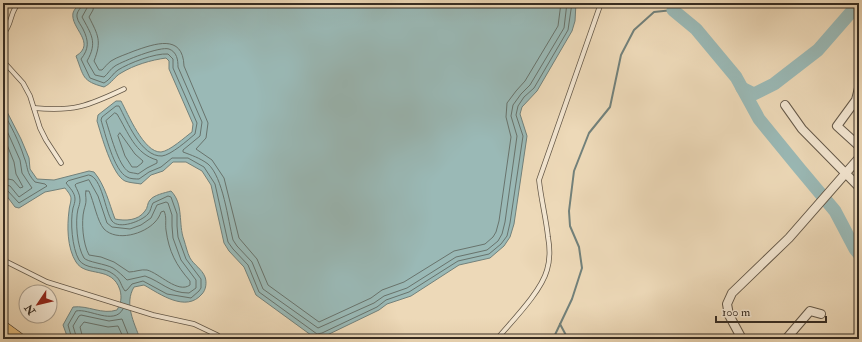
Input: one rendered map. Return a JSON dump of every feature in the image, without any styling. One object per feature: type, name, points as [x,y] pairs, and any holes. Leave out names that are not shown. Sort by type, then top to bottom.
[{"type":"main road","points":[[3,328],[18,339]]},
{"type":"street","points":[[859,88],[856,100],[837,126],[859,146]]},
{"type":"street","points":[[785,105],[802,129],[859,187]]},
{"type":"street","points":[[742,339],[729,314],[727,304],[732,293],[789,238],[859,158]]},
{"type":"street","points":[[786,339],[810,311],[821,314]]},
{"type":"lane","points":[[3,34],[8,29],[11,14],[19,3]]},
{"type":"lane","points":[[497,339],[541,285],[547,270],[549,255],[548,237],[540,196],[539,180],[601,3]]},
{"type":"lane","points":[[3,61],[23,83],[30,96],[43,134],[61,163]]},
{"type":"lane","points":[[34,108],[70,109],[85,106],[124,89]]},
{"type":"lane","points":[[3,260],[47,282],[153,315],[194,324],[222,339]]},
{"type":"water","points":[[81,3],[576,3],[575,21],[572,31],[537,91],[522,107],[520,114],[527,136],[514,224],[510,237],[504,246],[490,258],[459,265],[411,296],[387,304],[379,310],[323,337],[315,338],[256,295],[244,267],[229,251],[224,243],[211,185],[202,171],[186,162],[173,162],[163,171],[151,175],[141,184],[125,181],[120,177],[111,163],[97,121],[98,115],[116,101],[121,101],[137,132],[155,151],[161,152],[173,147],[192,132],[193,124],[169,69],[169,61],[166,58],[137,65],[119,74],[104,87],[91,83],[85,77],[76,56],[82,51],[84,46],[83,41],[73,19],[73,13]]},
{"type":"water","points":[[3,104],[29,158],[30,169],[37,179],[54,180],[89,171],[94,172],[104,188],[115,219],[119,220],[131,220],[139,217],[146,210],[149,201],[152,198],[159,194],[171,191],[178,202],[182,234],[189,256],[204,274],[206,279],[205,288],[202,294],[196,299],[188,302],[181,302],[165,297],[144,285],[134,287],[131,293],[130,306],[140,339],[70,339],[67,336],[63,325],[73,307],[84,307],[100,311],[117,310],[121,300],[120,290],[116,282],[111,277],[105,274],[86,270],[80,267],[76,262],[68,237],[68,217],[71,198],[65,188],[45,192],[19,208],[15,207],[3,191]]},
{"type":"waterway","points":[[742,88],[754,94],[774,84],[818,50],[859,3]]},
{"type":"waterway","points":[[553,339],[572,299],[582,268],[579,247],[570,226],[569,211],[574,171],[589,133],[610,107],[621,55],[634,30],[654,12],[673,10]]},
{"type":"waterway","points":[[673,10],[696,29],[736,77],[759,119],[835,211],[859,254]]},
{"type":"waterway","points":[[560,324],[568,339]]}]
